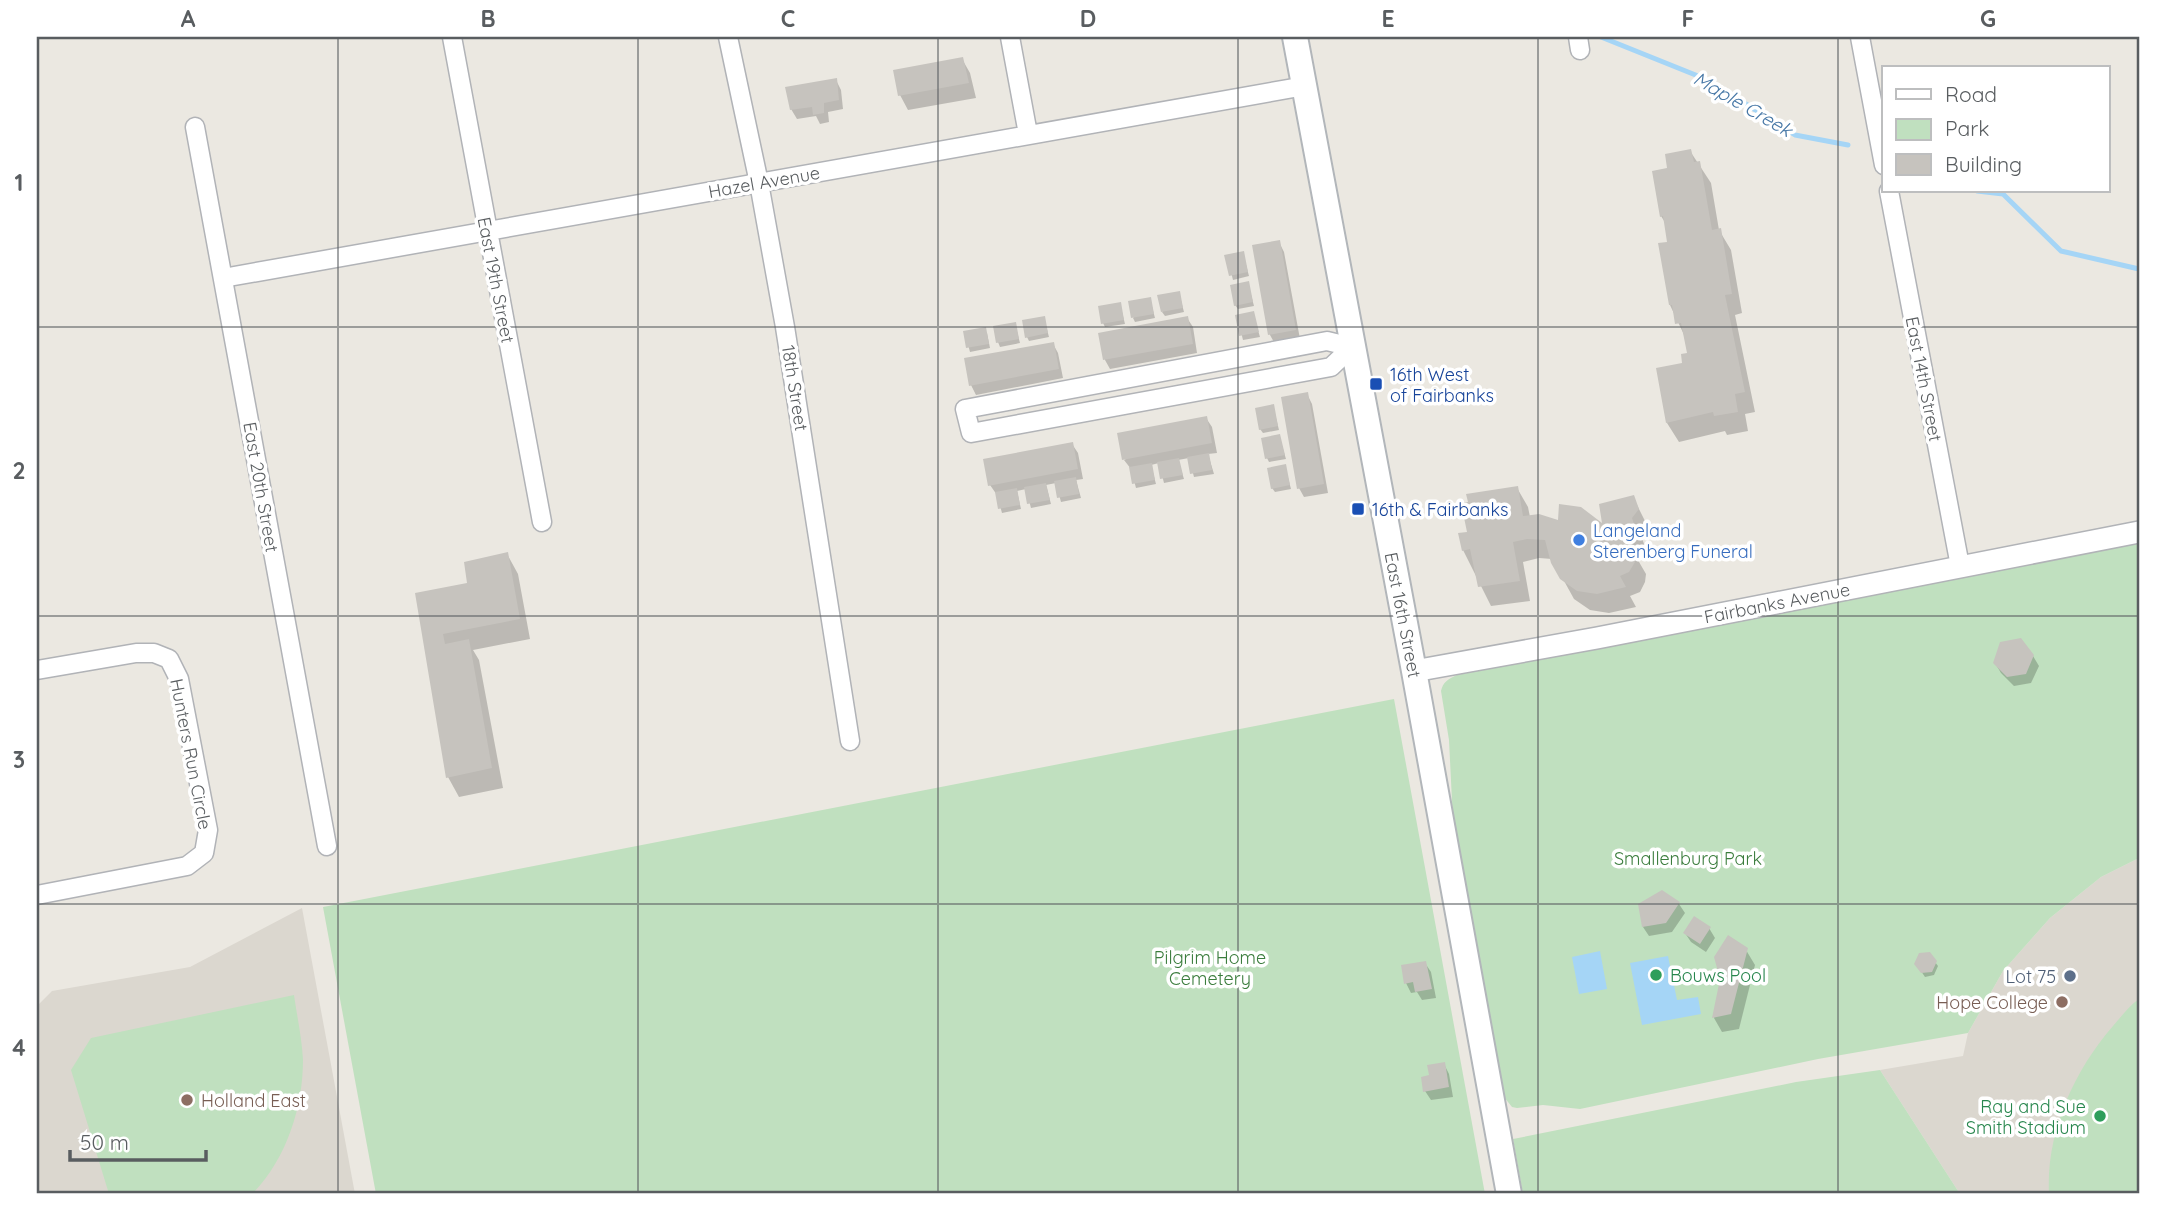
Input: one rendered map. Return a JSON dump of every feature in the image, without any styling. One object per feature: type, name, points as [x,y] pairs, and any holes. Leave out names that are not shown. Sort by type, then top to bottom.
[{"type":"main road","name":"East 16th Street","points":[[1295,37],[1509,1194]]},
{"type":"street","name":"East 19th Street","points":[[452,37],[542,522]]},
{"type":"street","name":"18th Street","points":[[728,37],[759,183],[785,327],[850,741]]},
{"type":"street","points":[[1010,37],[1028,134]]},
{"type":"street","points":[[1860,37],[1882,154]]},
{"type":"street","name":"Hazel Avenue","points":[[223,278],[1305,86]]},
{"type":"street","name":"East 20th Street","points":[[195,127],[327,846]]},
{"type":"street","name":"East 14th Street","points":[[1889,192],[1960,566]]},
{"type":"street","points":[[1327,341],[1352,346],[1331,367],[971,433],[965,409],[1327,341]]},
{"type":"street","name":"Fairbanks Avenue","points":[[1414,671],[1610,636],[2139,532]]},
{"type":"street","name":"Hunters Run Circle","points":[[37,670],[136,653],[154,653],[169,659],[179,680],[208,830],[204,853],[187,866],[37,895]]},
{"type":"shaded area","name":"Hope College","points":[[2139,858],[2139,1194],[1960,1194],[1880,1070],[1963,1056],[1968,1033],[2003,971],[2050,918],[2101,877]]},
{"type":"shaded area","name":"Holland East","points":[[302,908],[355,1194],[37,1194],[37,1006],[52,991],[190,967]]},
{"type":"green space","name":"Smallenburg Park","points":[[2139,543],[2139,858],[2101,877],[2050,918],[2003,971],[1968,1033],[1818,1059],[1580,1109],[1543,1105],[1512,1107],[1504,1097],[1453,821],[1449,740],[1441,691],[1446,681],[1457,675]]},
{"type":"green space","name":"Pilgrim Home Cemetery","points":[[1394,699],[1485,1194],[376,1194],[323,907]]},
{"type":"green space","points":[[294,995],[303,1060],[296,1115],[283,1149],[252,1194],[109,1194],[71,1070],[91,1038]]},
{"type":"green space","name":"Ray and Sue Smith Stadium","points":[[2139,999],[2139,1194],[2049,1194],[2052,1148],[2057,1126],[2074,1083],[2099,1044]]},
{"type":"green space","points":[[1880,1070],[1960,1194],[1523,1194],[1513,1139],[1796,1082]]},
{"type":"water","points":[[1600,951],[1607,989],[1579,994],[1572,957]]},
{"type":"water","points":[[1668,956],[1677,1000],[1698,997],[1701,1014],[1642,1025],[1630,963]]},
{"type":"building","points":[[963,57],[969,83],[898,96],[893,70]]},
{"type":"building","points":[[837,78],[839,100],[824,103],[824,113],[813,115],[812,107],[790,110],[785,87]]},
{"type":"building","points":[[1691,149],[1694,162],[1700,161],[1712,230],[1721,228],[1732,294],[1725,295],[1745,392],[1735,394],[1738,412],[1714,416],[1713,412],[1666,423],[1656,368],[1682,363],[1681,354],[1687,353],[1681,323],[1675,324],[1672,305],[1669,305],[1658,243],[1667,242],[1652,171],[1667,168],[1665,154]]},
{"type":"building","points":[[1280,240],[1296,330],[1268,335],[1252,245]]},
{"type":"building","points":[[1244,251],[1248,272],[1229,276],[1224,255]]},
{"type":"building","points":[[1249,281],[1253,302],[1234,306],[1230,285]]},
{"type":"building","points":[[1180,291],[1183,308],[1161,312],[1157,295]]},
{"type":"building","points":[[1151,297],[1154,314],[1131,318],[1128,301]]},
{"type":"building","points":[[1121,302],[1124,320],[1101,324],[1098,306]]},
{"type":"building","points":[[1254,311],[1259,332],[1239,336],[1235,315]]},
{"type":"building","points":[[1045,316],[1048,333],[1025,338],[1022,320]]},
{"type":"building","points":[[1188,316],[1193,344],[1103,360],[1098,333]]},
{"type":"building","points":[[1016,322],[1019,339],[996,343],[993,326]]},
{"type":"building","points":[[986,327],[989,344],[966,348],[963,331]]},
{"type":"building","points":[[1054,342],[1059,369],[969,386],[964,358]]},
{"type":"building","points":[[1308,392],[1324,484],[1297,489],[1281,397]]},
{"type":"building","points":[[1274,404],[1278,426],[1259,430],[1255,408]]},
{"type":"building","points":[[1207,416],[1212,443],[1122,460],[1117,433]]},
{"type":"building","points":[[1280,434],[1285,455],[1265,459],[1261,438]]},
{"type":"building","points":[[1073,442],[1078,469],[988,486],[983,459]]},
{"type":"building","points":[[1209,453],[1212,470],[1190,474],[1187,457]]},
{"type":"building","points":[[1179,458],[1183,475],[1160,479],[1157,462]]},
{"type":"building","points":[[1152,463],[1155,480],[1132,484],[1129,467]]},
{"type":"building","points":[[1286,464],[1290,485],[1271,489],[1267,468]]},
{"type":"building","points":[[1076,477],[1079,494],[1057,498],[1054,481]]},
{"type":"building","points":[[1046,483],[1050,500],[1027,504],[1024,487]]},
{"type":"building","name":"Langeland Sterenberg Funeral","points":[[1518,486],[1523,516],[1539,514],[1558,520],[1559,504],[1581,507],[1602,523],[1599,504],[1634,495],[1639,509],[1632,518],[1635,527],[1621,538],[1636,553],[1635,562],[1629,572],[1620,576],[1626,587],[1597,594],[1577,591],[1560,579],[1551,563],[1545,540],[1527,539],[1513,542],[1520,581],[1478,587],[1470,549],[1462,551],[1458,533],[1467,532],[1461,503],[1468,502],[1466,494]]},
{"type":"building","points":[[1017,488],[1020,505],[998,509],[995,492]]},
{"type":"building","points":[[508,552],[520,619],[443,634],[445,644],[469,639],[492,768],[446,778],[415,593],[467,583],[464,562]]},
{"type":"building","points":[[2021,638],[2034,655],[2026,674],[2007,677],[1993,663],[2000,642]]},
{"type":"building","points":[[1662,890],[1680,902],[1666,923],[1642,927],[1638,904]]},
{"type":"building","points":[[1694,916],[1711,927],[1700,944],[1683,933]]},
{"type":"building","points":[[1728,935],[1748,948],[1731,1014],[1712,1018],[1720,979],[1714,957]]},
{"type":"building","points":[[1930,952],[1937,961],[1932,972],[1921,973],[1914,964],[1919,953]]},
{"type":"building","points":[[1426,961],[1432,989],[1415,992],[1413,982],[1404,984],[1401,965]]},
{"type":"building","points":[[1445,1062],[1449,1087],[1423,1092],[1421,1077],[1429,1075],[1427,1065]]},
{"type":"waterway","name":"Maple Creek","points":[[1601,37],[1708,80],[1795,135],[1848,145]]},
{"type":"waterway","name":"Maple Creek","points":[[1986,192],[2003,194],[2061,251],[2139,269]]},
{"type":"place","name":"16th West of Fairbanks","points":[[1376,384]]},
{"type":"place","name":"16th & Fairbanks","points":[[1358,509]]},
{"type":"place","name":"Langeland Sterenberg Funeral","points":[[1579,540]]},
{"type":"place","name":"Bouws Pool","points":[[1656,975]]},
{"type":"place","name":"Lot 75","points":[[2070,976]]},
{"type":"place","name":"Hope College","points":[[2062,1002]]},
{"type":"place","name":"Holland East","points":[[187,1100]]},
{"type":"place","name":"Ray and Sue Smith Stadium","points":[[2100,1116]]}]
